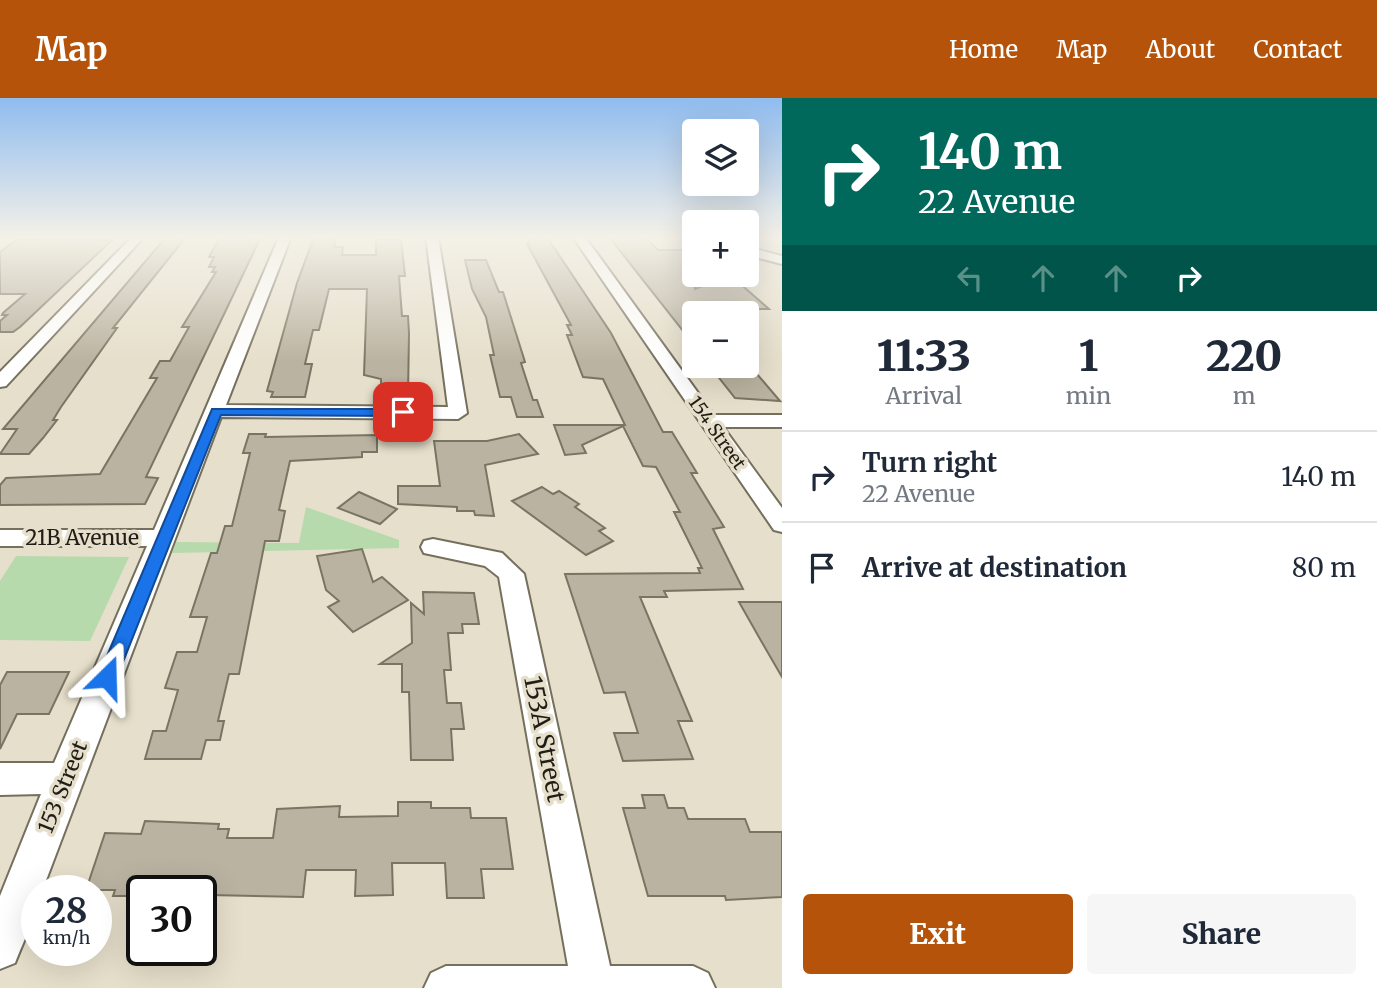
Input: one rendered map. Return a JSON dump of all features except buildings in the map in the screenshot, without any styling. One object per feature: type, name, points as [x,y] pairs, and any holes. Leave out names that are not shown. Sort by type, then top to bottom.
[{"type":"street","points":[[0,382],[98,279]]},
{"type":"street","name":"153 Street","points":[[0,948],[65,778],[269,279]]},
{"type":"street","points":[[216,411],[458,412],[438,279]]},
{"type":"street","name":"154 Street","points":[[608,279],[782,525]]},
{"type":"street","points":[[708,421],[782,421]]},
{"type":"street","name":"21B Avenue","points":[[0,538],[165,538]]},
{"type":"street","name":"153A Street","points":[[433,547],[493,559],[511,574],[593,987]]},
{"type":"street","points":[[0,779],[65,778]]},
{"type":"street","points":[[446,988],[693,988]]},
{"type":"green space","points":[[306,507],[399,540],[399,548],[172,553],[176,542],[299,543]]},
{"type":"green space","points":[[16,556],[129,557],[90,641],[0,640],[0,581]]},
{"type":"route","points":[[107,677],[216,411],[403,412]]}]
